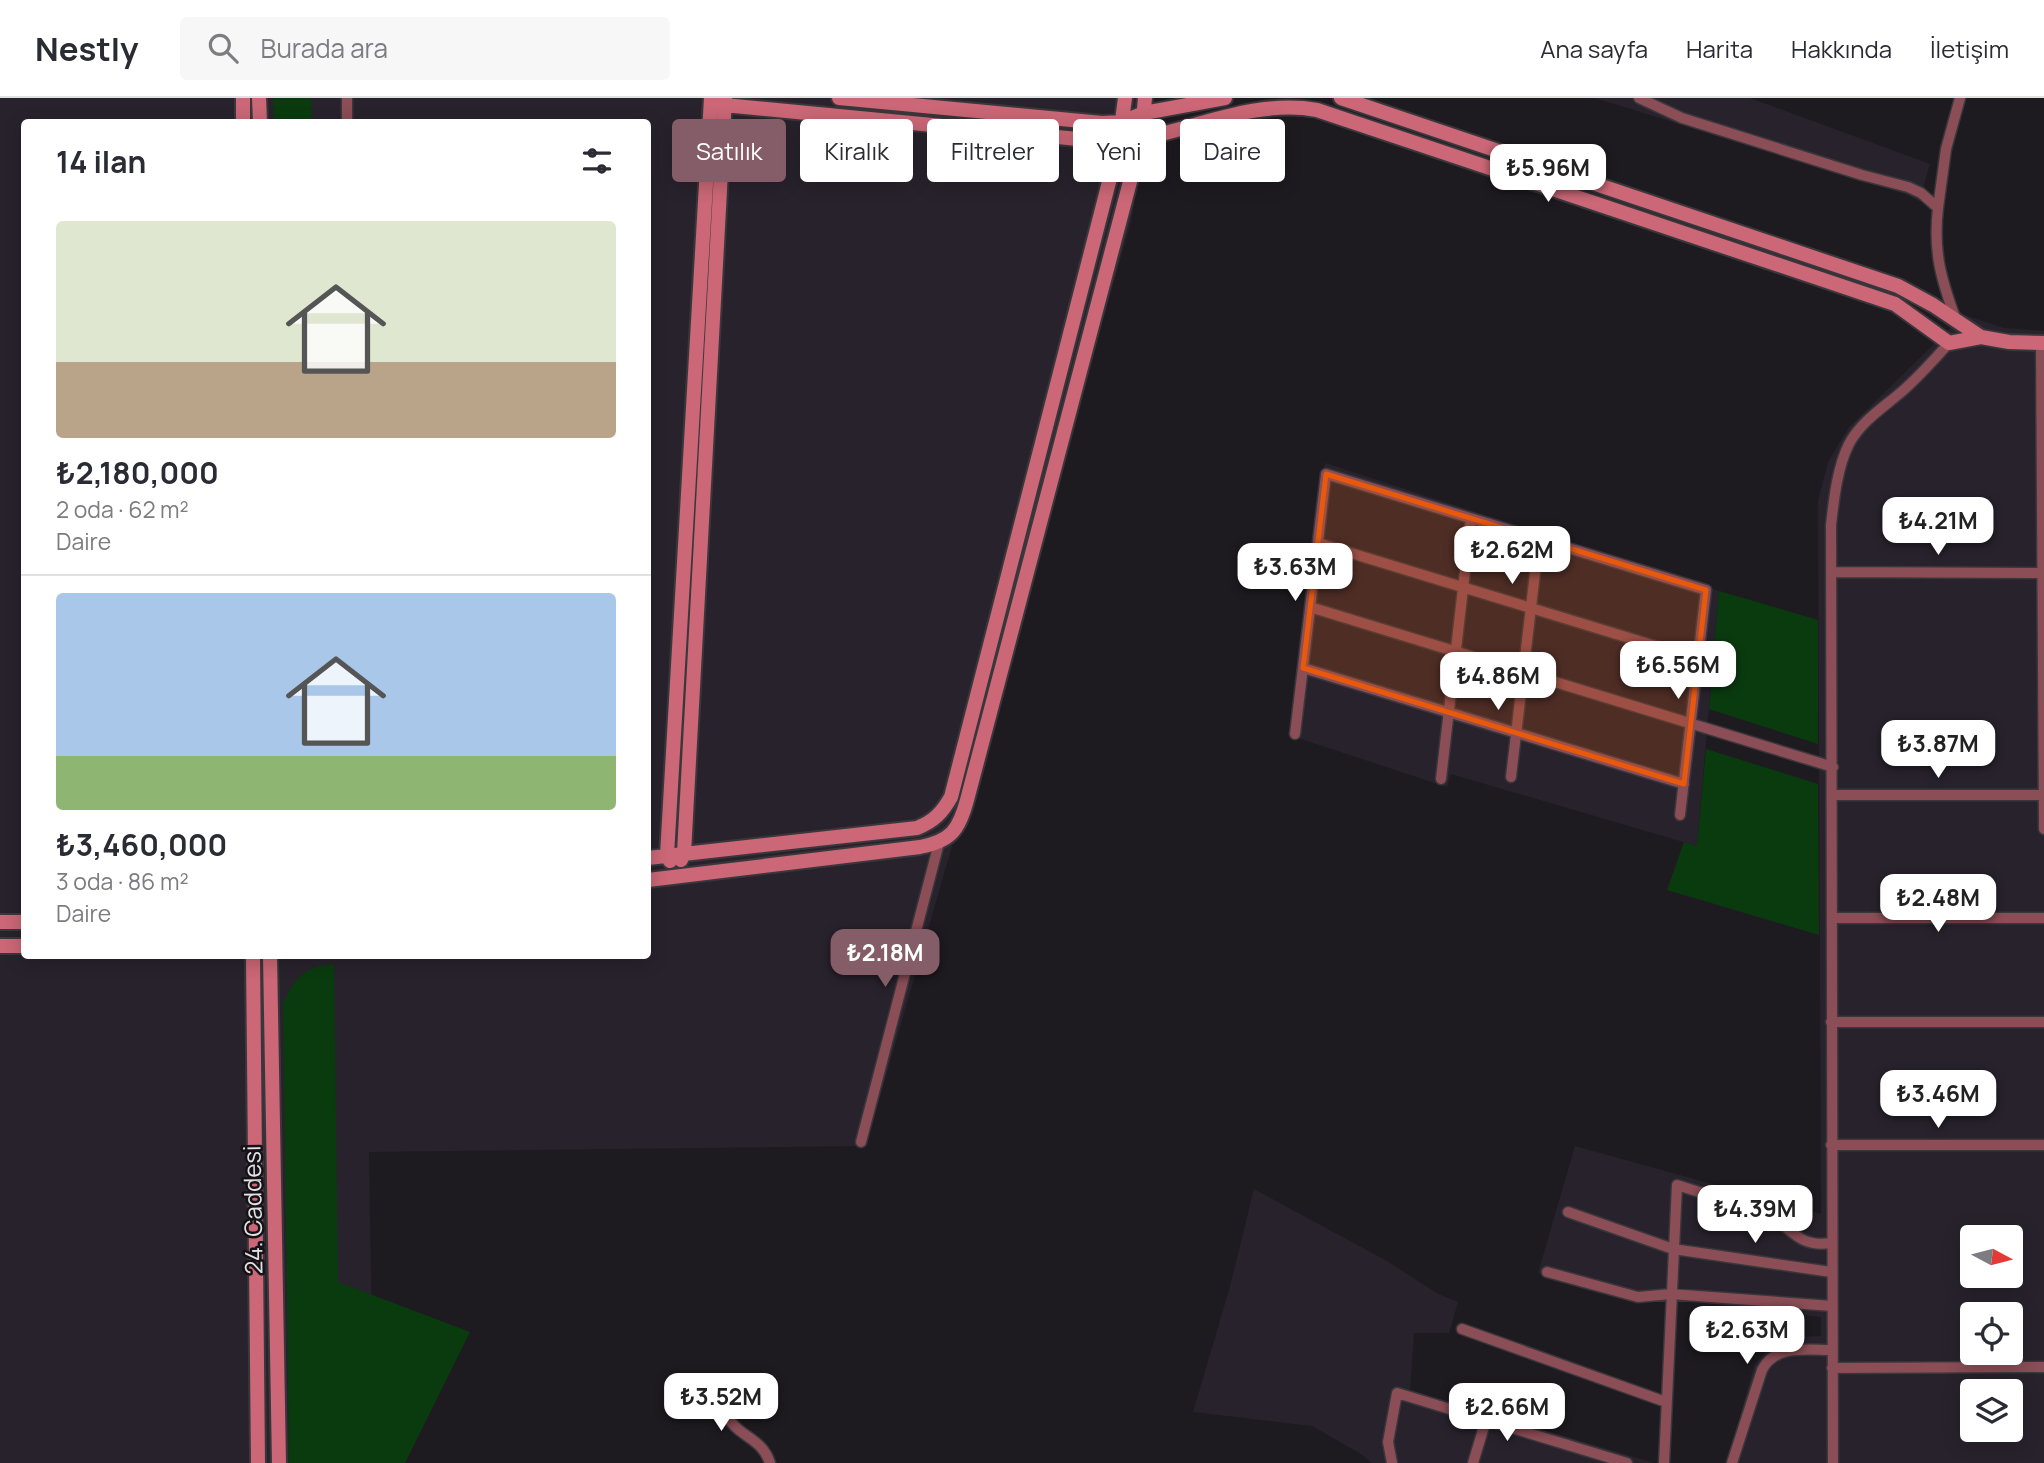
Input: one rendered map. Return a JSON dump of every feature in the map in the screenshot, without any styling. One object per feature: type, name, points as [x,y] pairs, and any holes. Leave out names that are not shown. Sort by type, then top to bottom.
[{"type":"street","points":[[243,98],[243,119]]},
{"type":"street","points":[[259,98],[260,119]]},
{"type":"street","points":[[347,98],[347,119]]},
{"type":"street","points":[[839,98],[1073,120]]},
{"type":"street","points":[[1122,119],[1125,98]]},
{"type":"street","points":[[1126,119],[1144,105],[1226,98]]},
{"type":"street","points":[[1341,98],[1898,286],[1981,337]]},
{"type":"street","points":[[1639,98],[1682,118],[1908,187],[1921,193],[1938,208]]},
{"type":"street","points":[[1955,320],[1937,259],[1935,234],[1946,149],[1960,98]]},
{"type":"street","points":[[719,100],[1073,138]]},
{"type":"street","points":[[676,874],[684,853],[719,100]]},
{"type":"street","points":[[676,874],[667,855],[719,100]]},
{"type":"street","points":[[1166,134],[1268,108],[1300,107],[1327,112],[1895,304],[1949,343]]},
{"type":"street","points":[[651,858],[917,828],[931,822],[944,811],[951,797],[1109,182]]},
{"type":"street","points":[[651,879],[676,874],[920,848],[939,843],[956,830],[965,808],[1130,182]]},
{"type":"street","points":[[1833,1463],[1833,766],[1830,544],[1833,506],[1849,444],[1864,424],[1912,383],[1949,343],[1981,337],[2009,342],[2043,343],[2044,830]]},
{"type":"street","points":[[1296,734],[1326,474],[1706,590],[1680,815]]},
{"type":"street","points":[[1441,779],[1471,519]]},
{"type":"street","points":[[1511,776],[1539,539]]},
{"type":"street","points":[[1318,543],[1698,659]]},
{"type":"street","points":[[1831,572],[2043,573]]},
{"type":"street","points":[[1310,607],[1833,766]]},
{"type":"street","points":[[1303,668],[1684,784]]},
{"type":"street","points":[[1833,795],[2044,795]]},
{"type":"street","points":[[861,1142],[939,843]]},
{"type":"street","points":[[1832,918],[2044,918]]},
{"type":"street","points":[[0,922],[21,922]]},
{"type":"street","points":[[0,946],[21,946]]},
{"type":"street","name":"24. Caddesi","points":[[253,959],[258,1463]]},
{"type":"street","name":"24. Caddesi","points":[[271,959],[279,1463]]},
{"type":"street","points":[[1831,1022],[2044,1021]]},
{"type":"street","points":[[1831,1145],[2044,1145]]},
{"type":"street","points":[[1664,1463],[1677,1185],[1766,1213],[1806,1242],[1831,1243]]},
{"type":"street","points":[[1567,1212],[1673,1248],[1831,1272]]},
{"type":"street","points":[[1547,1272],[1638,1297],[1671,1294],[1832,1306]]},
{"type":"street","points":[[1462,1329],[1666,1402]]},
{"type":"street","points":[[1732,1463],[1762,1370],[1768,1360],[1786,1351],[1832,1350]]},
{"type":"street","points":[[1832,1367],[2044,1367]]},
{"type":"street","points":[[712,1386],[724,1414],[763,1448],[770,1463]]},
{"type":"street","points":[[1392,1463],[1388,1442],[1397,1393],[1627,1463]]},
{"type":"street","points":[[1473,1463],[1486,1420]]},
{"type":"highlighted area","points":[[1326,474],[1706,590],[1684,784],[1303,668]]},
{"type":"shaded area","points":[[0,98],[1152,98],[1148,119],[1073,119],[1073,182],[1138,182],[1131,222],[866,1146],[369,1152],[374,1463],[0,1463]]},
{"type":"shaded area","points":[[1595,98],[1750,98],[1930,164],[1919,201],[1908,195]]},
{"type":"shaded area","points":[[1964,315],[2004,328],[2044,331],[2044,1463],[1727,1463],[1754,1366],[1764,1353],[1778,1342],[1796,1337],[1821,1336],[1821,1317],[1662,1298],[1538,1273],[1575,1146],[1821,1214],[1818,501],[1828,462],[1849,427]]},
{"type":"shaded area","points":[[1325,463],[1719,591],[1697,846],[1451,774],[1447,787],[1289,735]]},
{"type":"shaded area","points":[[1254,1189],[1387,1261],[1438,1294],[1458,1302],[1449,1333],[1414,1333],[1410,1390],[1654,1463],[1372,1463],[1312,1426],[1193,1412],[1229,1290]]},
{"type":"green space","points":[[273,98],[311,98],[312,119],[274,119]]},
{"type":"green space","points":[[1719,591],[1818,620],[1818,744],[1709,709]]},
{"type":"green space","points":[[1706,749],[1818,784],[1819,935],[1667,890],[1684,842],[1697,846]]},
{"type":"green space","points":[[334,964],[338,1282],[470,1332],[405,1463],[289,1463],[283,1003],[302,974],[315,967]]}]
